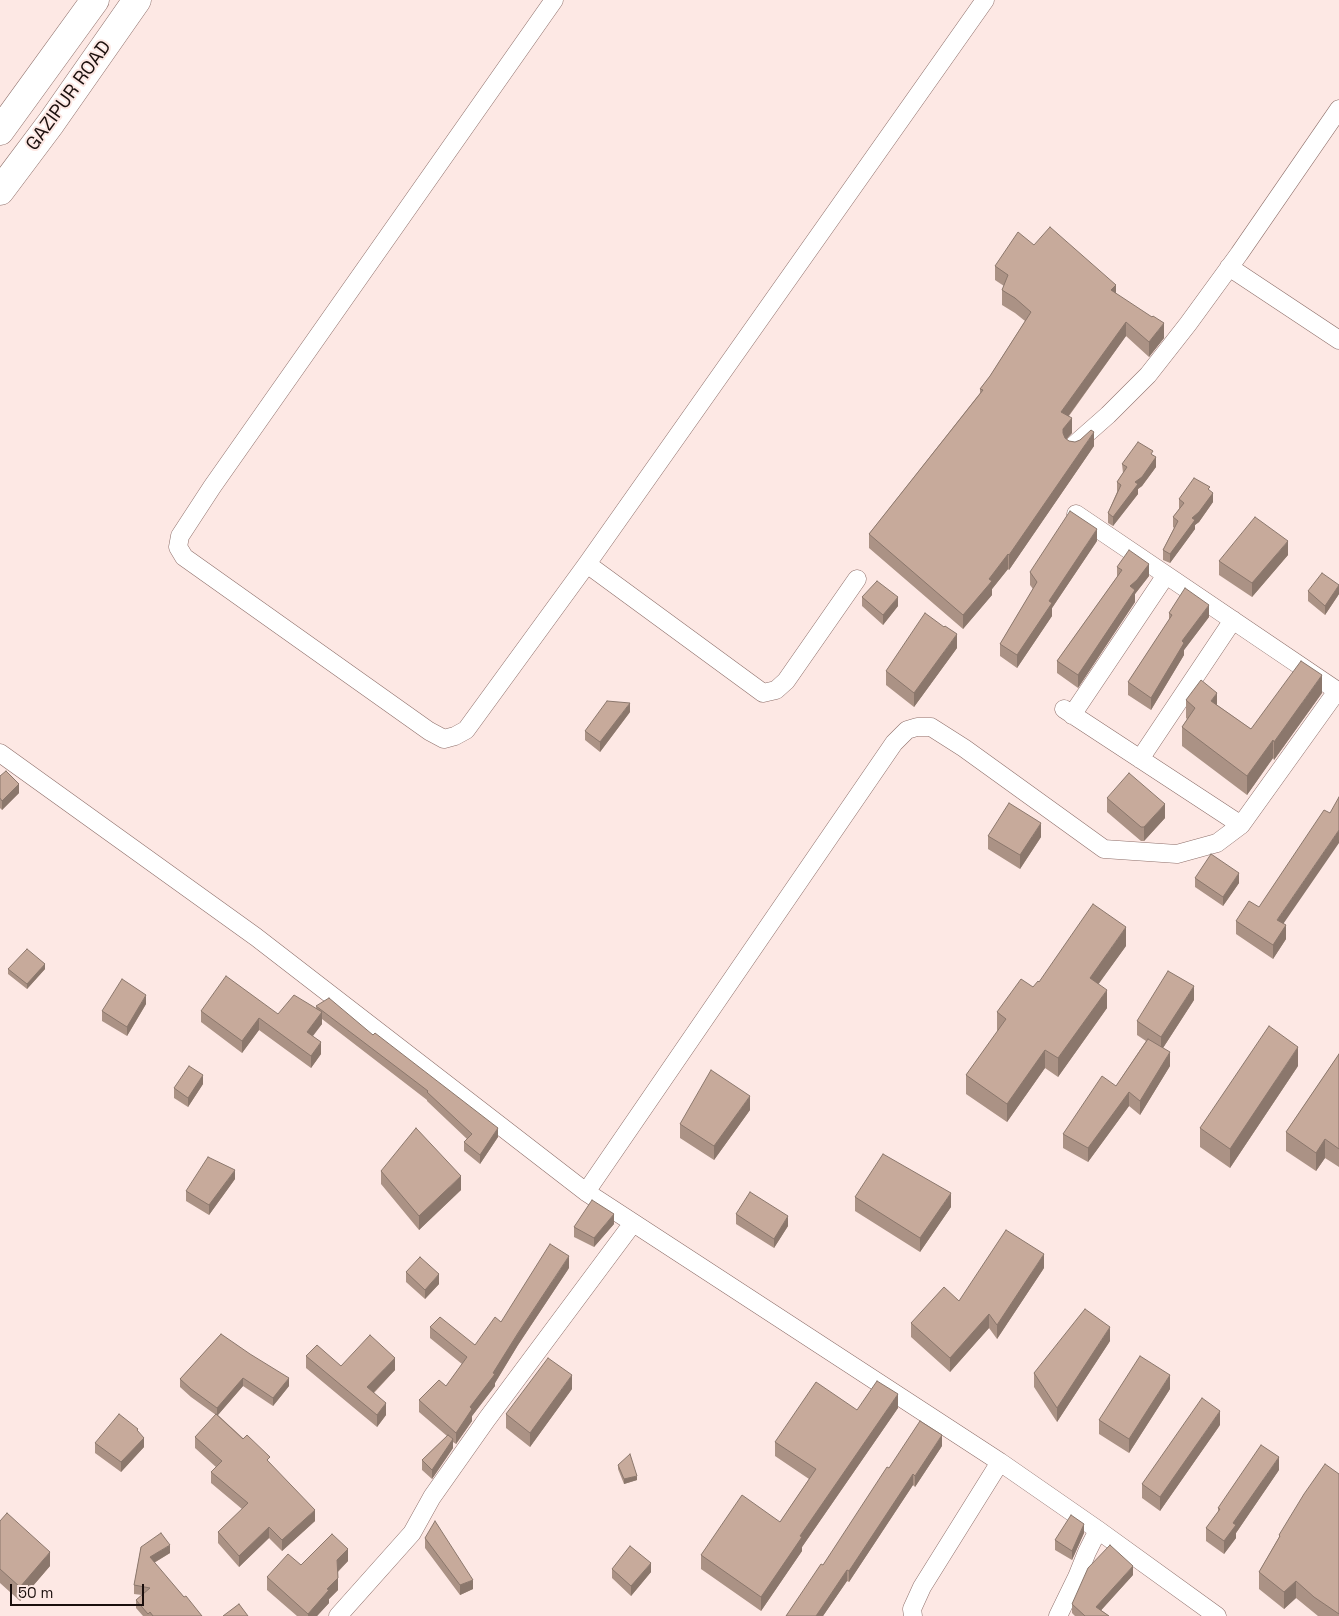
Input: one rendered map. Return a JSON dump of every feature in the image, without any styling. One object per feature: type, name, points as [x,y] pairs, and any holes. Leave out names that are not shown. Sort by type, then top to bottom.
[{"type":"main road","name":"GAZIPUR ROAD","points":[[0,131],[95,0]]},
{"type":"main road","points":[[0,161],[116,0]]},
{"type":"main road","name":"GAZIPUR ROAD","points":[[0,191],[51,123],[138,0]]},
{"type":"street","points":[[554,0],[212,487],[180,536],[178,547],[184,557],[429,731],[444,739],[466,730],[587,564],[985,0]]},
{"type":"street","points":[[1073,446],[1108,415],[1148,375],[1230,267],[1339,109]]},
{"type":"street","points":[[1230,267],[1339,340]]},
{"type":"street","points":[[586,1192],[894,743],[907,730],[917,727],[931,727],[964,748],[1104,849],[1177,854],[1217,843],[1241,825],[1338,691],[1076,514]]},
{"type":"street","points":[[587,564],[763,693],[776,690],[786,681],[857,579]]},
{"type":"street","points":[[1166,575],[1068,712],[1241,825]]},
{"type":"street","points":[[1140,759],[1233,620]]},
{"type":"street","points":[[0,753],[256,937],[586,1192],[1000,1462],[1217,1616]]},
{"type":"street","points":[[338,1616],[412,1533],[432,1497],[633,1223]]},
{"type":"street","points":[[913,1616],[912,1608],[922,1587],[1000,1462]]},
{"type":"street","points":[[1058,1616],[1077,1577],[1086,1552],[1098,1530]]},
{"type":"building","points":[[1050,227],[1116,285],[1111,290],[1164,323],[1149,342],[1126,322],[1061,412],[1072,418],[1063,429],[1065,438],[1069,441],[1075,442],[1091,430],[1094,432],[1009,555],[989,579],[992,581],[963,615],[869,534],[983,390],[980,389],[1031,312],[1002,290],[1008,275],[995,266],[1018,232],[1034,245]]},
{"type":"building","points":[[1138,442],[1153,451],[1151,454],[1156,457],[1142,477],[1135,482],[1138,484],[1113,517],[1108,513],[1121,485],[1117,482],[1127,467],[1122,464]]},
{"type":"building","points":[[1194,478],[1210,487],[1208,489],[1213,493],[1199,512],[1192,518],[1195,520],[1170,554],[1163,550],[1178,521],[1173,517],[1184,503],[1179,499]]},
{"type":"building","points":[[1070,511],[1097,529],[1049,601],[1052,603],[1017,655],[1000,644],[1037,582],[1030,572]]},
{"type":"building","points":[[1255,517],[1288,541],[1252,583],[1219,561]]},
{"type":"building","points":[[1129,550],[1149,564],[1130,586],[1135,590],[1078,675],[1057,661],[1122,570],[1117,567]]},
{"type":"building","points":[[1322,573],[1339,585],[1325,606],[1308,591]]},
{"type":"building","points":[[877,581],[898,597],[883,615],[862,597]]},
{"type":"building","points":[[1185,588],[1209,605],[1182,641],[1184,643],[1151,698],[1128,682],[1172,615],[1169,613]]},
{"type":"building","points":[[925,613],[957,634],[914,693],[886,671]]},
{"type":"building","points":[[1301,661],[1322,675],[1247,776],[1182,727],[1195,708],[1186,700],[1201,680],[1217,693],[1211,701],[1251,729]]},
{"type":"building","points":[[607,701],[630,703],[600,742],[585,731]]},
{"type":"building","points":[[6,771],[19,784],[2,801],[0,798],[0,776]]},
{"type":"building","points":[[1129,773],[1165,804],[1144,827],[1141,827],[1107,798]]},
{"type":"building","points":[[1339,797],[1339,830],[1277,920],[1286,925],[1273,945],[1236,921],[1249,901],[1259,907],[1324,810],[1330,813]]},
{"type":"building","points":[[1009,803],[1041,823],[1020,855],[988,836]]},
{"type":"building","points":[[1211,854],[1239,873],[1223,897],[1195,878]]},
{"type":"building","points":[[1093,904],[1126,927],[1090,978],[1107,990],[1058,1058],[1045,1050],[1007,1104],[966,1075],[1006,1019],[997,1012],[1021,979],[1033,987],[1039,982]]},
{"type":"building","points":[[27,949],[45,964],[27,984],[8,969]]},
{"type":"building","points":[[1168,971],[1194,986],[1161,1037],[1137,1021]]},
{"type":"building","points":[[226,976],[278,1014],[294,995],[322,1012],[307,1032],[321,1042],[311,1056],[259,1018],[242,1041],[201,1011]]},
{"type":"building","points":[[122,979],[146,995],[127,1027],[102,1011]]},
{"type":"building","points":[[329,998],[373,1035],[375,1033],[498,1128],[480,1155],[464,1142],[472,1134],[428,1091],[316,1006]]},
{"type":"building","points":[[1269,1026],[1298,1047],[1230,1149],[1200,1128]]},
{"type":"building","points":[[1148,1039],[1170,1052],[1140,1101],[1129,1092],[1088,1148],[1063,1134],[1102,1076],[1116,1086]]},
{"type":"building","points":[[1339,1054],[1339,1149],[1325,1139],[1316,1153],[1286,1132]]},
{"type":"building","points":[[189,1066],[203,1075],[188,1098],[174,1088]]},
{"type":"building","points":[[711,1070],[750,1096],[714,1146],[680,1124]]},
{"type":"building","points":[[416,1128],[461,1176],[419,1216],[381,1171]]},
{"type":"building","points":[[883,1154],[951,1193],[920,1238],[855,1197]]},
{"type":"building","points":[[208,1157],[235,1170],[209,1205],[186,1191]]},
{"type":"building","points":[[750,1192],[788,1216],[774,1239],[736,1214]]},
{"type":"building","points":[[592,1200],[614,1214],[594,1238],[574,1227]]},
{"type":"building","points":[[1006,1230],[1044,1254],[997,1325],[989,1314],[950,1358],[911,1323],[944,1287],[959,1301]]},
{"type":"building","points":[[550,1244],[569,1256],[518,1333],[493,1373],[495,1374],[470,1407],[472,1409],[456,1433],[419,1400],[439,1380],[446,1386],[467,1357],[430,1327],[440,1317],[475,1345],[495,1317],[501,1322]]},
{"type":"building","points":[[420,1257],[439,1274],[425,1290],[406,1272]]},
{"type":"building","points":[[1085,1309],[1110,1327],[1057,1408],[1034,1373]]},
{"type":"building","points":[[221,1334],[289,1378],[273,1398],[243,1378],[217,1408],[180,1379]]},
{"type":"building","points":[[370,1335],[395,1358],[367,1387],[386,1403],[377,1415],[306,1356],[317,1345],[341,1366]]},
{"type":"building","points":[[1140,1356],[1170,1375],[1129,1439],[1099,1420]]},
{"type":"building","points":[[548,1358],[572,1375],[530,1433],[506,1414]]},
{"type":"building","points":[[877,1381],[898,1394],[800,1536],[802,1537],[761,1597],[701,1555],[742,1495],[780,1522],[816,1469],[775,1442],[816,1382],[857,1410]]},
{"type":"building","points":[[1202,1398],[1220,1411],[1160,1497],[1142,1484]]},
{"type":"building","points":[[119,1414],[138,1429],[144,1438],[121,1462],[95,1443]]},
{"type":"building","points":[[216,1414],[243,1439],[247,1435],[270,1457],[267,1460],[315,1510],[282,1540],[269,1527],[239,1556],[218,1532],[248,1503],[211,1472],[222,1461],[195,1437]]},
{"type":"building","points":[[920,1421],[942,1435],[915,1476],[913,1474],[849,1571],[847,1570],[816,1616],[786,1616],[821,1564],[823,1565],[887,1467],[889,1468]]},
{"type":"building","points":[[448,1435],[453,1439],[432,1470],[422,1460]]},
{"type":"building","points":[[1261,1445],[1279,1457],[1233,1523],[1236,1525],[1224,1541],[1206,1528]]},
{"type":"building","points":[[630,1454],[637,1476],[624,1479],[618,1465]]},
{"type":"building","points":[[1325,1464],[1339,1474],[1339,1614],[1314,1597],[1296,1581],[1284,1592],[1259,1572],[1304,1494]]},
{"type":"building","points":[[7,1513],[50,1552],[20,1587],[0,1569],[0,1521]]},
{"type":"building","points":[[1071,1515],[1084,1524],[1072,1551],[1055,1540]]},
{"type":"building","points":[[435,1521],[473,1580],[460,1585],[425,1538]]},
{"type":"building","points":[[161,1533],[170,1545],[150,1557],[202,1616],[153,1616],[150,1612],[148,1614],[136,1600],[150,1588],[134,1585],[141,1547]]},
{"type":"building","points":[[332,1534],[348,1549],[337,1560],[338,1578],[308,1614],[267,1577],[288,1554],[301,1565]]},
{"type":"building","points":[[1110,1545],[1133,1566],[1096,1607],[1109,1616],[1085,1616],[1072,1604],[1088,1568]]},
{"type":"building","points":[[630,1546],[651,1563],[631,1586],[612,1569]]},
{"type":"building","points":[[239,1604],[248,1616],[223,1616]]}]
